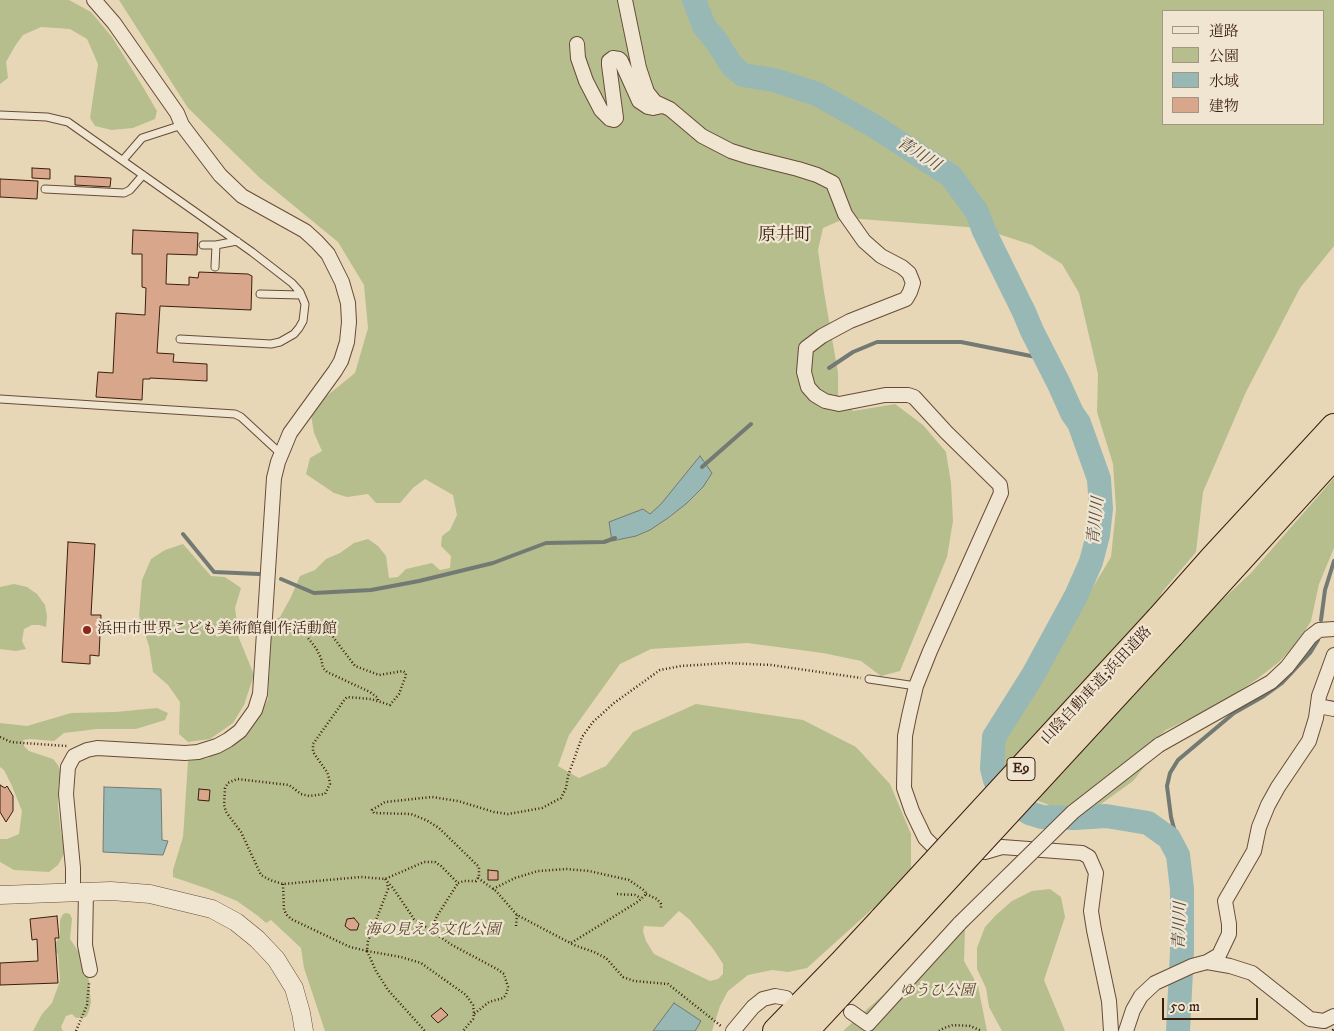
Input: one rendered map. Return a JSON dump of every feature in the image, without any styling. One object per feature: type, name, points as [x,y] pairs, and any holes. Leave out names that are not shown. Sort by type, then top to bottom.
[{"type":"highway","points":[[1213,558],[1285,465],[1334,408]]},
{"type":"highway","name":"山陰自動車道;浜田道路","points":[[1165,627],[1213,558],[1334,427]]},
{"type":"highway","name":"山陰自動車道;浜田道路","points":[[805,1031],[889,931],[1165,627],[1334,456]]},
{"type":"highway","points":[[816,1031],[889,931]]},
{"type":"highway","name":"山陰自動車道;浜田道路","points":[[776,1031],[843,962],[889,931]]},
{"type":"street","points":[[90,970],[79,892],[73,868],[66,780],[70,761],[79,752],[97,748],[185,753],[198,752],[218,746],[228,740],[240,731],[251,717],[260,694],[272,486],[281,454],[290,433],[335,371],[344,354],[348,330],[348,308],[345,290],[332,261],[317,242],[304,231],[249,201],[230,186],[182,125],[177,113],[105,10],[94,0]]},
{"type":"street","points":[[625,0],[639,68],[647,92],[655,102],[670,109],[702,136],[731,151],[750,158],[805,171],[833,183],[845,214],[864,241],[880,256],[902,267],[909,273],[913,283],[906,299],[850,321],[811,343],[806,348],[804,372],[808,387],[815,395],[825,401],[839,404],[885,394],[914,397],[946,432],[1000,485],[1001,493],[916,686],[905,736],[904,788],[912,811],[925,838],[934,847],[985,852],[1002,847],[1075,852],[1089,856],[1096,873],[1091,911],[1109,1001],[1111,1031]]},
{"type":"street","points":[[577,44],[578,58],[586,81],[601,110],[610,119],[614,120],[616,118],[609,65],[609,61],[613,58],[621,61],[638,101],[648,107],[662,106]]},
{"type":"street","points":[[851,1012],[865,1028],[960,923],[1073,812],[1159,745],[1271,682],[1287,667],[1310,637],[1319,630],[1334,629]]},
{"type":"street","points":[[1126,1031],[1133,1010],[1141,996],[1155,983],[1192,966],[1208,962],[1220,955],[1225,944],[1229,924],[1226,901],[1254,851],[1258,827],[1268,805],[1309,741],[1319,696],[1334,655]]},
{"type":"street","points":[[1318,706],[1334,709]]},
{"type":"street","points":[[0,895],[112,891],[150,894],[212,909],[236,922],[257,939],[276,959],[294,988],[304,1031]]},
{"type":"street","points":[[1208,962],[1252,973],[1310,1019],[1324,1021],[1334,1016]]},
{"type":"street","points":[[733,1031],[753,1007],[763,999],[775,996],[786,998]]},
{"type":"lane","points":[[0,115],[47,117],[68,122],[237,241],[292,283],[305,304],[303,321],[294,334],[280,342],[271,344],[180,339]]},
{"type":"lane","points":[[122,160],[142,138],[182,125]]},
{"type":"lane","points":[[44,190],[124,193],[130,190],[143,175]]},
{"type":"lane","points":[[202,245],[216,245],[237,241]]},
{"type":"lane","points":[[215,268],[216,245]]},
{"type":"lane","points":[[260,294],[301,295]]},
{"type":"lane","points":[[0,399],[234,414],[241,417],[281,454]]},
{"type":"lane","points":[[869,679],[916,686]]},
{"type":"path","points":[[378,700],[370,692],[323,668],[321,658],[308,638],[308,632],[311,629],[320,630],[333,637],[355,666],[379,675],[395,671],[406,673],[399,694],[390,705],[378,700],[347,697],[313,744],[312,752],[327,772],[329,778],[330,784],[325,794],[309,796],[301,794],[289,785],[237,779],[228,783],[225,788],[224,805],[226,812],[241,832],[261,875],[270,880],[283,884],[361,877],[385,879],[424,862],[435,862],[458,884]]},
{"type":"path","points":[[478,878],[479,867],[439,828],[411,814],[374,813],[372,810],[385,802],[432,797],[458,801],[494,812],[508,814],[542,808],[561,798],[582,737],[593,722],[614,703],[660,670],[681,666],[727,663],[771,665],[869,679]]},
{"type":"path","points":[[0,737],[11,742],[66,745],[79,752]]},
{"type":"path","points":[[493,889],[515,878],[538,871],[566,869],[589,871],[629,880],[642,888],[646,894],[657,899],[661,904],[661,910]]},
{"type":"path","points":[[431,931],[458,884],[464,881],[476,881],[478,878]]},
{"type":"path","points":[[478,878],[493,889],[517,915],[571,944],[606,958],[623,977],[634,981],[668,984],[721,1026],[723,1031]]},
{"type":"path","points":[[385,879],[414,919],[452,945],[497,969],[506,978],[508,987],[506,995],[503,998],[489,1002],[474,1014],[463,1031]]},
{"type":"path","points":[[385,879],[388,889],[368,941],[368,951],[376,971],[388,990],[425,1031]]},
{"type":"path","points":[[283,884],[284,910],[291,919],[342,944],[421,963],[466,994],[473,1005],[474,1014]]},
{"type":"path","points":[[616,894],[635,895],[641,898]]},
{"type":"path","points":[[571,944],[612,919],[646,894]]},
{"type":"path","points":[[516,926],[517,915]]},
{"type":"path","points":[[76,1031],[89,998],[90,970]]},
{"type":"path","points":[[939,1031],[953,1025],[970,1026],[982,1031]]},
{"type":"green space","points":[[0,0],[69,0],[91,12],[112,37],[143,87],[157,111],[155,119],[133,128],[112,130],[95,126],[90,118],[98,64],[87,39],[70,29],[41,27],[23,35],[6,62],[8,78],[0,84]]},
{"type":"green space","name":"海の見える文化公園","points":[[119,0],[1334,0],[1334,246],[1300,288],[1246,392],[1203,492],[1196,552],[1163,591],[1150,614],[1182,637],[1251,573],[1334,478],[1334,548],[1319,584],[1311,621],[1298,642],[1279,662],[1257,679],[1218,705],[1166,730],[1148,745],[1145,766],[1133,781],[1097,807],[1061,810],[1014,791],[1002,776],[999,740],[1015,717],[1111,557],[1116,509],[1113,464],[1097,412],[1098,374],[1079,293],[1062,264],[1032,245],[980,228],[846,218],[823,228],[818,250],[838,373],[838,395],[853,411],[895,404],[923,425],[946,452],[951,483],[953,521],[947,557],[900,671],[881,676],[861,661],[823,653],[747,643],[651,649],[620,664],[569,735],[558,766],[579,778],[606,766],[633,732],[696,704],[803,720],[856,747],[890,784],[911,834],[911,874],[807,968],[788,972],[772,970],[748,975],[728,991],[720,1006],[712,1031],[325,1031],[304,968],[301,948],[271,920],[266,923],[237,901],[173,877],[173,870],[183,837],[188,761],[209,758],[209,756],[230,744],[258,718],[268,699],[272,621],[280,617],[300,576],[315,570],[326,559],[340,553],[354,543],[368,539],[378,546],[386,556],[389,578],[398,577],[406,569],[432,563],[440,570],[450,568],[451,556],[441,546],[442,536],[450,530],[457,515],[453,495],[425,479],[413,488],[400,503],[376,503],[368,494],[347,497],[334,493],[306,474],[310,458],[322,451],[314,433],[311,415],[323,399],[355,373],[368,328],[364,285],[338,242],[260,178],[188,108]],"holes":[[[679,911],[690,920],[723,964],[723,974],[718,979],[710,981],[654,954],[646,941],[643,931],[644,926],[663,927]]]},
{"type":"green space","points":[[183,544],[211,576],[225,577],[241,588],[235,608],[239,638],[254,675],[244,705],[233,723],[210,739],[188,742],[179,734],[180,702],[168,685],[153,672],[149,646],[139,616],[142,580],[151,559],[165,550]]},
{"type":"green space","points":[[14,584],[27,587],[37,594],[45,605],[47,616],[46,627],[32,625],[24,629],[22,641],[26,649],[16,651],[0,649],[0,587]]},
{"type":"green space","points":[[157,708],[168,713],[165,720],[136,729],[97,729],[64,733],[54,741],[23,740],[24,746],[29,751],[53,759],[61,773],[58,788],[58,807],[65,852],[58,865],[49,872],[14,870],[0,862],[0,839],[7,839],[19,834],[22,811],[4,770],[0,767],[0,723],[27,726],[71,713],[115,712]]},
{"type":"green space","points":[[1050,889],[1061,897],[1065,917],[1044,980],[1065,1031],[1002,1031],[989,1007],[986,988],[977,969],[977,948],[985,927],[1012,901],[1032,891]]},
{"type":"green space","points":[[63,914],[70,914],[72,919],[70,939],[84,960],[88,973],[91,1002],[89,1011],[86,1017],[76,1018],[72,1014],[66,1016],[61,1027],[63,1031],[33,1031],[42,1014],[52,1003],[60,981],[58,954],[54,951],[53,946],[60,937],[60,920]]},
{"type":"green space","name":"ゆうひ公園","points":[[953,919],[965,930],[964,961],[978,986],[987,1031],[843,1031],[884,994]]},
{"type":"water","points":[[700,456],[712,473],[703,487],[687,503],[650,530],[636,536],[612,541],[609,522],[643,509],[650,514],[661,504]]},
{"type":"water","points":[[104,787],[161,789],[162,840],[168,841],[163,855],[103,852]]},
{"type":"water","points":[[674,1003],[701,1021],[695,1031],[653,1031]]},
{"type":"building","points":[[32,168],[50,169],[50,179],[32,178]]},
{"type":"building","points":[[75,176],[111,178],[110,187],[75,185]]},
{"type":"building","points":[[0,179],[38,181],[37,199],[0,197]]},
{"type":"building","points":[[133,230],[198,233],[197,255],[167,254],[166,284],[189,285],[189,277],[198,278],[199,272],[248,274],[252,276],[251,310],[160,306],[157,353],[174,354],[173,362],[207,364],[207,381],[143,379],[142,400],[96,397],[98,372],[113,373],[116,313],[145,315],[146,288],[142,287],[142,254],[132,254]]},
{"type":"building","points":[[68,542],[95,544],[91,615],[101,615],[99,656],[90,655],[90,664],[62,662]]},
{"type":"building","points":[[0,785],[5,788],[7,786],[13,796],[13,811],[6,822],[0,812]]},
{"type":"building","points":[[199,789],[210,790],[209,801],[198,800]]},
{"type":"building","points":[[488,870],[498,871],[498,880],[488,880]]},
{"type":"building","points":[[57,916],[59,938],[55,938],[58,983],[0,985],[0,963],[38,961],[37,939],[32,940],[30,919]]},
{"type":"building","points":[[354,918],[359,924],[357,930],[350,930],[345,926],[347,919]]},
{"type":"building","points":[[441,1008],[448,1015],[438,1023],[431,1016]]},
{"type":"waterway","name":"青川川","points":[[694,0],[704,26],[732,66],[743,75],[774,80],[817,94],[874,126],[951,176],[977,212],[984,231],[1032,331],[1072,413],[1079,423],[1099,479],[1101,509],[1098,535],[1091,562],[1076,596],[1033,675],[994,737],[992,768],[995,780],[1007,799],[1029,813],[1042,817],[1075,818],[1106,816],[1148,823],[1169,838],[1178,855],[1182,889],[1182,951],[1178,1031]]},
{"type":"waterway","points":[[829,368],[853,352],[877,342],[961,342],[1046,359]]},
{"type":"waterway","points":[[702,467],[751,424]]},
{"type":"waterway","points":[[183,534],[214,572],[259,574]]},
{"type":"waterway","points":[[281,579],[314,593],[371,590],[419,581],[493,563],[546,543],[604,542],[615,538]]},
{"type":"waterway","points":[[1321,620],[1325,590],[1334,561]]},
{"type":"waterway","points":[[1178,855],[1178,844],[1171,817],[1167,786],[1170,773],[1178,760],[1234,713],[1282,683],[1310,653],[1318,640]]},
{"type":"place","name":"浜田市世界こども美術館創作活動館","points":[[87,630]]},
{"type":"district","name":"原井町","points":[[785,236]]}]
